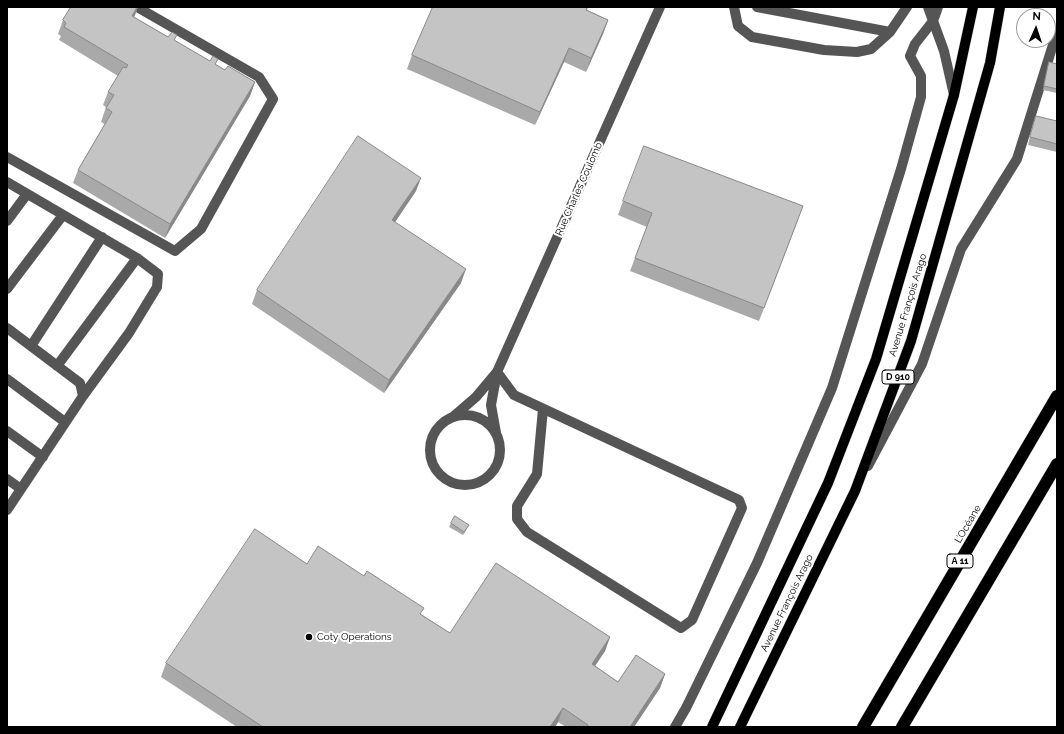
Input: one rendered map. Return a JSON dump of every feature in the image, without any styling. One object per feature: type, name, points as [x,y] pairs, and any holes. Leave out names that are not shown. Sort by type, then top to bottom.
[{"type":"highway","name":"L’Océane","points":[[863,727],[1057,396]]},
{"type":"highway","points":[[902,727],[1057,464]]},
{"type":"main road","name":"Avenue François Arago","points":[[712,727],[828,483],[876,359],[954,95],[973,7]]},
{"type":"main road","name":"Avenue François Arago","points":[[740,727],[855,491],[911,341],[990,63],[1000,7]]},
{"type":"street","points":[[7,157],[175,251],[201,229],[273,99],[259,77],[137,7]]},
{"type":"street","name":"Rue Charles Coulomb","points":[[497,372],[476,398],[454,416],[443,422],[435,432],[431,443],[430,454],[434,465],[440,474],[448,480],[460,484],[470,485],[480,481],[487,478],[495,469],[500,458],[501,445],[496,433],[491,405],[497,372],[660,7]]},
{"type":"street","points":[[734,7],[738,26],[752,37],[824,50],[857,52],[871,49],[890,32],[907,7]]},
{"type":"street","points":[[761,7],[890,32]]},
{"type":"street","points":[[928,7],[944,51],[954,95]]},
{"type":"street","points":[[675,727],[686,708],[757,563],[832,388],[901,169],[921,97],[921,76],[910,56],[915,44],[933,21],[938,7]]},
{"type":"street","points":[[855,491],[922,364],[962,249],[1017,159],[1057,32]]},
{"type":"street","points":[[7,182],[137,258],[158,274],[157,287],[129,333],[82,396],[7,510]]},
{"type":"street","points":[[7,221],[27,194]]},
{"type":"street","points":[[7,289],[62,215]]},
{"type":"street","points":[[31,346],[102,238]]},
{"type":"street","points":[[57,366],[137,258]]},
{"type":"street","points":[[7,328],[80,383],[82,396]]},
{"type":"street","points":[[497,372],[514,395],[739,500],[742,508],[692,620],[681,628],[526,532],[517,519],[517,506],[537,474],[543,409]]},
{"type":"street","points":[[7,379],[65,422]]},
{"type":"street","points":[[454,416],[468,414],[481,418],[488,422],[496,433]]},
{"type":"street","points":[[7,431],[43,457]]},
{"type":"street","points":[[7,479],[21,489]]},
{"type":"building","points":[[71,7],[137,7],[132,16],[168,37],[172,32],[177,35],[174,40],[210,61],[213,56],[218,59],[215,64],[225,70],[228,66],[255,82],[170,224],[78,170],[112,112],[106,108],[114,95],[108,92],[123,67],[126,68],[128,65],[64,27],[66,23],[63,20]]},
{"type":"building","points":[[433,7],[587,7],[586,10],[608,20],[591,58],[569,48],[540,112],[412,55]]},
{"type":"building","points":[[1049,62],[1057,64],[1057,89],[1044,86]]},
{"type":"building","points":[[1036,116],[1057,121],[1057,144],[1030,137]]},
{"type":"building","points":[[358,136],[421,178],[392,220],[466,269],[389,380],[257,290]]},
{"type":"building","points":[[644,146],[803,206],[764,308],[635,258],[652,213],[623,201]]},
{"type":"building","points":[[455,516],[469,525],[464,532],[451,523]]},
{"type":"building","name":"Coty Operations","points":[[255,529],[307,564],[318,546],[364,576],[367,571],[424,608],[420,614],[450,633],[496,563],[610,637],[592,664],[618,682],[636,655],[665,674],[630,727],[587,727],[588,725],[563,708],[550,727],[263,727],[166,663]]},
{"type":"place","name":"Coty Operations","points":[[309,637]]}]
